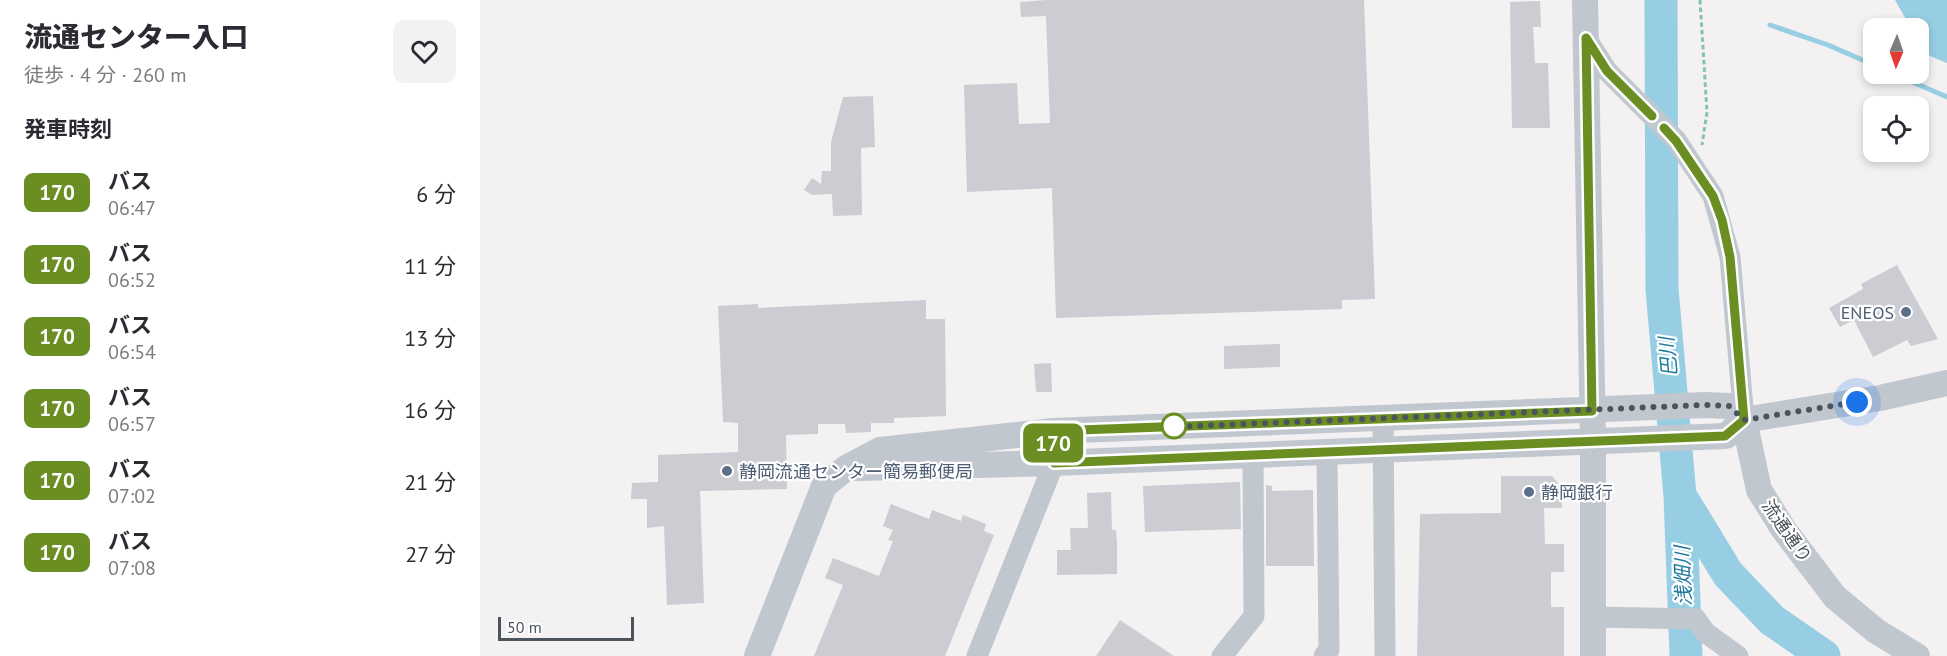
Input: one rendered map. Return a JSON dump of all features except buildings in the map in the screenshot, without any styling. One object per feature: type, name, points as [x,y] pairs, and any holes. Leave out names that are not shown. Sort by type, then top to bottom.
[{"type":"street","points":[[1585,0],[1593,442],[1593,656]]},
{"type":"street","points":[[1586,38],[1607,71],[1676,141],[1713,196],[1730,257],[1744,420]]},
{"type":"street","points":[[846,468],[1253,456],[1725,436],[1744,420],[1880,398],[1947,383]]},
{"type":"street","points":[[757,656],[811,513],[824,486],[846,468],[880,450],[1053,431],[1705,405],[1729,406],[1744,420]]},
{"type":"street","points":[[1383,419],[1385,656]]},
{"type":"street","name":"流通通り","points":[[1744,420],[1759,490],[1784,530],[1835,597],[1876,631],[1917,656]]},
{"type":"street","points":[[977,656],[1054,463],[1053,431]]},
{"type":"street","points":[[1324,656],[1329,650],[1327,453]]},
{"type":"street","points":[[1222,656],[1254,616],[1253,456]]},
{"type":"street","points":[[1594,617],[1696,619],[1706,633],[1738,656]]},
{"type":"path","points":[[1698,172],[1707,112],[1700,0]]},
{"type":"water","points":[[1895,0],[1947,0],[1947,63],[1929,54],[1929,18],[1905,18]]},
{"type":"waterway","name":"巴川","points":[[1661,0],[1662,289],[1680,496],[1686,656]]},
{"type":"waterway","points":[[1770,25],[1828,45],[1863,60]]},
{"type":"waterway","points":[[1917,84],[1947,97]]},
{"type":"waterway","name":"巴川","points":[[1681,497],[1728,574],[1772,620],[1824,656]]},
{"type":"bus line","name":"170","points":[[1652,116],[1607,71],[1586,38],[1592,411],[1053,431],[1054,463],[1725,436],[1744,420],[1730,257],[1722,220],[1713,196],[1676,141],[1664,128]]},
{"type":"place","name":"ENEOS","points":[[1906,312]]},
{"type":"place","name":"静岡流通センター簡易郵便局","points":[[727,471]]},
{"type":"place","name":"静岡銀行","points":[[1529,492]]},
{"type":"route","points":[[1174,426],[1171,427],[1705,405],[1729,406],[1744,420],[1857,402]]},
{"type":"water label","name":"浅畑川","points":[[1683,576]]}]
